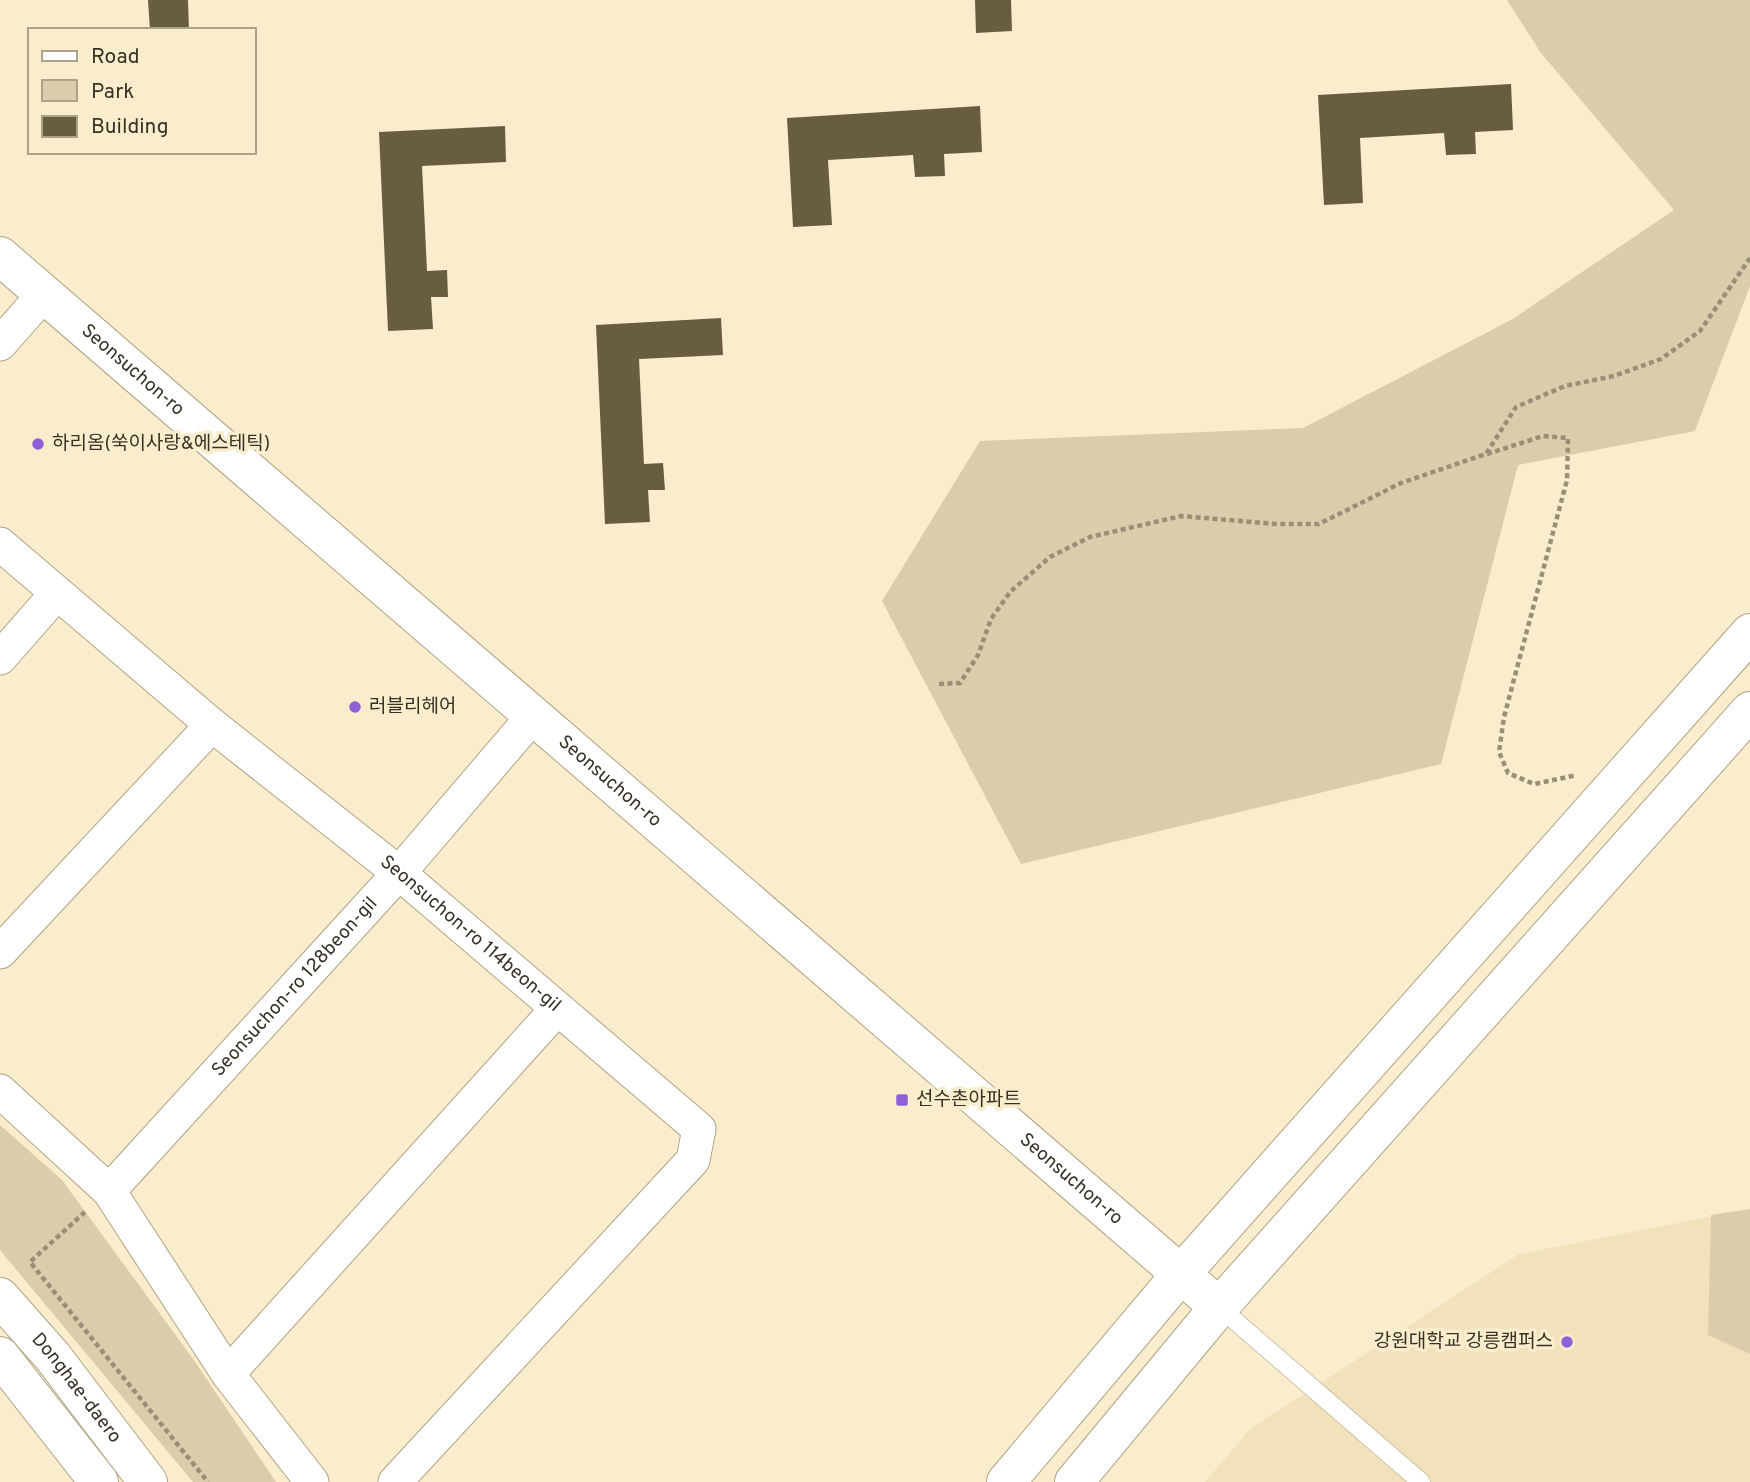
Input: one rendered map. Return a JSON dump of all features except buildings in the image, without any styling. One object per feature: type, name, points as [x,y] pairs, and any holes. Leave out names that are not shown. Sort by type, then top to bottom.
[{"type":"street","name":"Seonsuchon-ro","points":[[0,256],[1219,1307]]},
{"type":"street","points":[[0,344],[45,293]]},
{"type":"street","name":"Seonsuchon-ro 114beon-gil","points":[[0,544],[212,725],[399,873],[556,1010],[699,1129],[693,1160],[395,1482]]},
{"type":"street","points":[[0,658],[57,593]]},
{"type":"street","points":[[1006,1482],[1181,1274],[1750,633]]},
{"type":"street","points":[[1074,1482],[1219,1307],[1750,711]]},
{"type":"street","name":"Seonsuchon-ro 128beon-gil","points":[[109,1191],[399,873],[534,715]]},
{"type":"street","points":[[0,952],[212,725]]},
{"type":"street","points":[[228,1374],[556,1010]]},
{"type":"street","points":[[0,1091],[109,1191],[228,1374],[312,1482]]},
{"type":"street","name":"Donghae-daero","points":[[0,1297],[53,1357],[148,1482]]},
{"type":"street","name":"Donghae-daero","points":[[0,1356],[99,1482]]},
{"type":"lane","points":[[1219,1307],[1421,1482]]},
{"type":"path","points":[[1486,454],[1516,407],[1565,386],[1614,376],[1661,359],[1700,331],[1750,258]]},
{"type":"path","points":[[939,684],[960,683],[978,655],[992,619],[1010,592],[1050,557],[1090,537],[1181,516],[1276,524],[1319,524],[1401,483],[1543,436],[1568,438],[1567,480],[1504,717],[1499,752],[1508,773],[1534,785],[1635,763]]},
{"type":"path","points":[[109,1191],[30,1262],[208,1482]]},
{"type":"shaded area","name":"강원대학교 강릉캠퍼스","points":[[1750,1209],[1750,1482],[1205,1482],[1250,1429],[1519,1254]]},
{"type":"green space","points":[[1507,0],[1750,0],[1750,286],[1695,431],[1518,465],[1441,764],[1021,864],[882,601],[980,441],[1303,428],[1511,320],[1674,210],[1541,53]]},
{"type":"green space","points":[[0,1125],[62,1180],[191,1356],[276,1482],[193,1482],[0,1250]]},
{"type":"green space","points":[[1750,1209],[1750,1354],[1708,1335],[1711,1215]]},
{"type":"place","name":"하리옴(쑥이사랑&에스테틱)","points":[[38,444]]},
{"type":"place","name":"러블리헤어","points":[[355,707]]},
{"type":"place","name":"선수촌아파트","points":[[902,1100]]},
{"type":"place","name":"강원대학교 강릉캠퍼스","points":[[1567,1342]]}]
